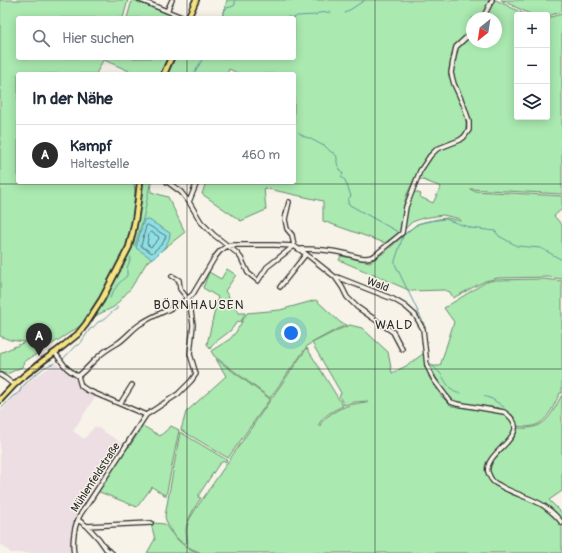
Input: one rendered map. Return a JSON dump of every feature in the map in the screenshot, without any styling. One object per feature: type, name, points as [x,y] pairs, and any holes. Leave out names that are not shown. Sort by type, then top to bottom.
[{"type":"main road","points":[[189,16],[196,0]]},
{"type":"main road","points":[[165,72],[170,60]]},
{"type":"main road","points":[[0,400],[14,385],[36,366],[72,340],[86,324],[102,299],[129,247],[132,238],[140,184]]},
{"type":"street","points":[[140,0],[179,16]]},
{"type":"street","points":[[167,11],[172,0]]},
{"type":"street","points":[[486,12],[492,0]]},
{"type":"street","points":[[299,250],[309,249],[342,253],[361,258],[370,258],[402,233],[406,207],[420,171],[430,156],[437,149],[460,140],[464,137],[468,130],[469,121],[451,73],[456,47],[466,38]]},
{"type":"street","points":[[170,184],[181,192],[190,202],[201,222],[214,235],[237,253],[248,273],[258,281],[267,267],[294,246]]},
{"type":"street","points":[[190,202],[196,184]]},
{"type":"street","points":[[289,202],[285,219],[287,229],[292,235],[294,246]]},
{"type":"street","points":[[78,376],[84,372],[104,351],[119,342],[143,322],[188,299],[193,294],[220,251],[227,246],[234,245],[294,246],[335,277],[347,297],[357,307],[393,332],[402,349]]},
{"type":"street","points":[[280,287],[306,254]]},
{"type":"street","points":[[56,352],[68,370],[78,376],[81,386],[87,390],[146,415],[178,394],[196,374],[190,354],[193,325],[190,305],[188,299],[180,289],[179,280],[172,276]]},
{"type":"street","name":"Wald","points":[[335,277],[393,300],[405,306],[415,316],[423,329],[427,366],[434,380],[451,402],[504,412],[509,415],[515,427],[514,433],[490,460],[487,469],[489,475],[492,481],[504,488],[543,506],[554,514],[562,523]]},
{"type":"street","points":[[0,375],[14,385]]},
{"type":"street","points":[[120,404],[132,385]]},
{"type":"street","name":"Mühlenfeldstraße","points":[[74,553],[74,541],[78,520],[86,505],[146,415]]},
{"type":"street","points":[[78,520],[87,526],[106,549],[112,553]]},
{"type":"street","points":[[87,526],[151,523]]},
{"type":"shaded area","points":[[56,363],[68,374],[97,394],[73,431],[84,439],[95,426],[125,445],[75,520],[71,553],[11,553],[0,544],[0,413],[22,386]]},
{"type":"green space","points":[[0,0],[128,0],[124,16],[16,16],[16,60],[103,60],[97,72],[16,72],[16,184],[134,184],[133,213],[138,214],[143,184],[152,184],[151,192],[168,197],[185,232],[147,262],[131,288],[114,307],[99,314],[24,362],[22,367],[7,374],[0,372],[0,353],[25,342],[10,340],[0,336]]},
{"type":"green space","points":[[133,0],[174,16],[128,16]]},
{"type":"green space","points":[[227,0],[490,0],[484,12],[466,12],[466,36],[454,49],[449,69],[449,76],[462,107],[466,121],[464,133],[460,138],[436,148],[429,153],[419,169],[407,194],[403,208],[401,231],[385,243],[323,221],[323,201],[264,188],[266,210],[241,221],[202,194],[205,184],[296,184],[296,72],[236,72],[229,69],[228,72],[169,72],[174,60],[296,60],[296,16],[222,16]]},
{"type":"green space","points":[[494,0],[496,0],[520,12],[514,12],[514,120],[550,120],[550,17],[562,14],[562,194],[470,189],[474,191],[562,196],[562,209],[554,216],[562,225],[562,279],[549,277],[498,278],[485,281],[453,298],[450,292],[444,290],[411,291],[339,260],[341,256],[370,262],[385,252],[417,224],[447,218],[461,221],[460,219],[443,215],[423,218],[412,222],[404,230],[407,207],[413,191],[421,194],[420,197],[433,203],[441,187],[418,178],[426,162],[435,152],[465,138],[471,122],[452,72],[458,48],[466,39],[466,48],[502,48],[502,12],[488,12]]},
{"type":"green space","points":[[501,0],[562,0],[562,12],[550,15],[550,12],[526,12]]},
{"type":"green space","points":[[104,60],[166,60],[161,72],[131,72]]},
{"type":"green space","points":[[227,269],[236,275],[225,291],[239,313],[245,313],[241,322],[238,321],[230,331],[213,344],[210,349],[207,344],[218,297],[203,288],[209,272],[221,279]]},
{"type":"green space","points":[[543,279],[562,281],[562,393],[560,393],[549,414],[540,423],[534,426],[517,426],[511,415],[499,408],[453,401],[448,397],[429,366],[440,366],[454,322],[444,308],[486,282],[495,280]]},
{"type":"green space","points":[[316,300],[341,323],[347,325],[308,345],[270,398],[214,356],[211,351],[230,339],[247,313],[280,310]]},
{"type":"green space","points":[[350,325],[362,328],[388,352],[392,373],[406,366],[423,354],[429,377],[442,397],[452,406],[500,413],[508,417],[513,428],[511,434],[499,448],[501,451],[514,437],[518,428],[535,427],[546,420],[562,395],[562,491],[549,500],[562,513],[562,553],[202,553],[187,546],[187,526],[192,514],[307,348],[343,406],[325,416],[318,426],[320,426],[322,421],[337,410],[352,404],[368,402],[355,402],[344,405],[339,396],[341,393],[312,343]]},
{"type":"green space","points":[[216,359],[270,399],[228,458],[181,430],[186,412],[226,376]]},
{"type":"green space","points":[[143,426],[160,436],[171,426],[179,430],[166,496],[152,487],[137,507],[97,491]]},
{"type":"green space","points":[[180,432],[227,460],[226,462],[224,461],[219,464],[198,497],[201,498],[186,526],[187,542],[185,544],[172,532],[167,524],[165,516]]},
{"type":"green space","points":[[151,524],[165,524],[179,542],[199,553],[147,553],[155,539]]},
{"type":"water","points":[[145,219],[170,233],[167,244],[154,258],[151,258],[136,248]]},
{"type":"waterway","points":[[222,16],[226,8],[235,5],[235,0]]},
{"type":"waterway","points":[[345,13],[365,0]]},
{"type":"waterway","points":[[296,17],[331,12]]},
{"type":"waterway","points":[[195,72],[202,60]]},
{"type":"waterway","points":[[299,133],[325,146],[337,157],[338,166],[343,174],[341,177],[345,180],[351,196],[348,199],[348,204],[398,232]]},
{"type":"waterway","points":[[135,246],[144,215],[150,184]]},
{"type":"waterway","points":[[424,324],[395,264],[403,236],[420,223],[445,219],[471,228],[495,231],[499,236],[517,246],[541,248],[562,260]]},
{"type":"waterway","points":[[110,298],[117,286],[127,276],[127,268],[131,257]]},
{"type":"waterway","points":[[63,359],[75,346],[80,344],[90,329],[98,322],[104,320],[117,309],[117,307]]},
{"type":"waterway","points":[[0,410],[13,396],[19,393],[22,387],[30,379],[45,367],[55,363]]},
{"type":"waterway","points":[[430,364],[440,373],[454,392],[461,393]]},
{"type":"waterway","points":[[484,396],[492,399],[504,407]]},
{"type":"place","name":"Kampf","points":[[39,356]]},
{"type":"district","name":"BÖRNHAUSEN","points":[[199,304]]},
{"type":"district","name":"WALD","points":[[394,324]]}]
